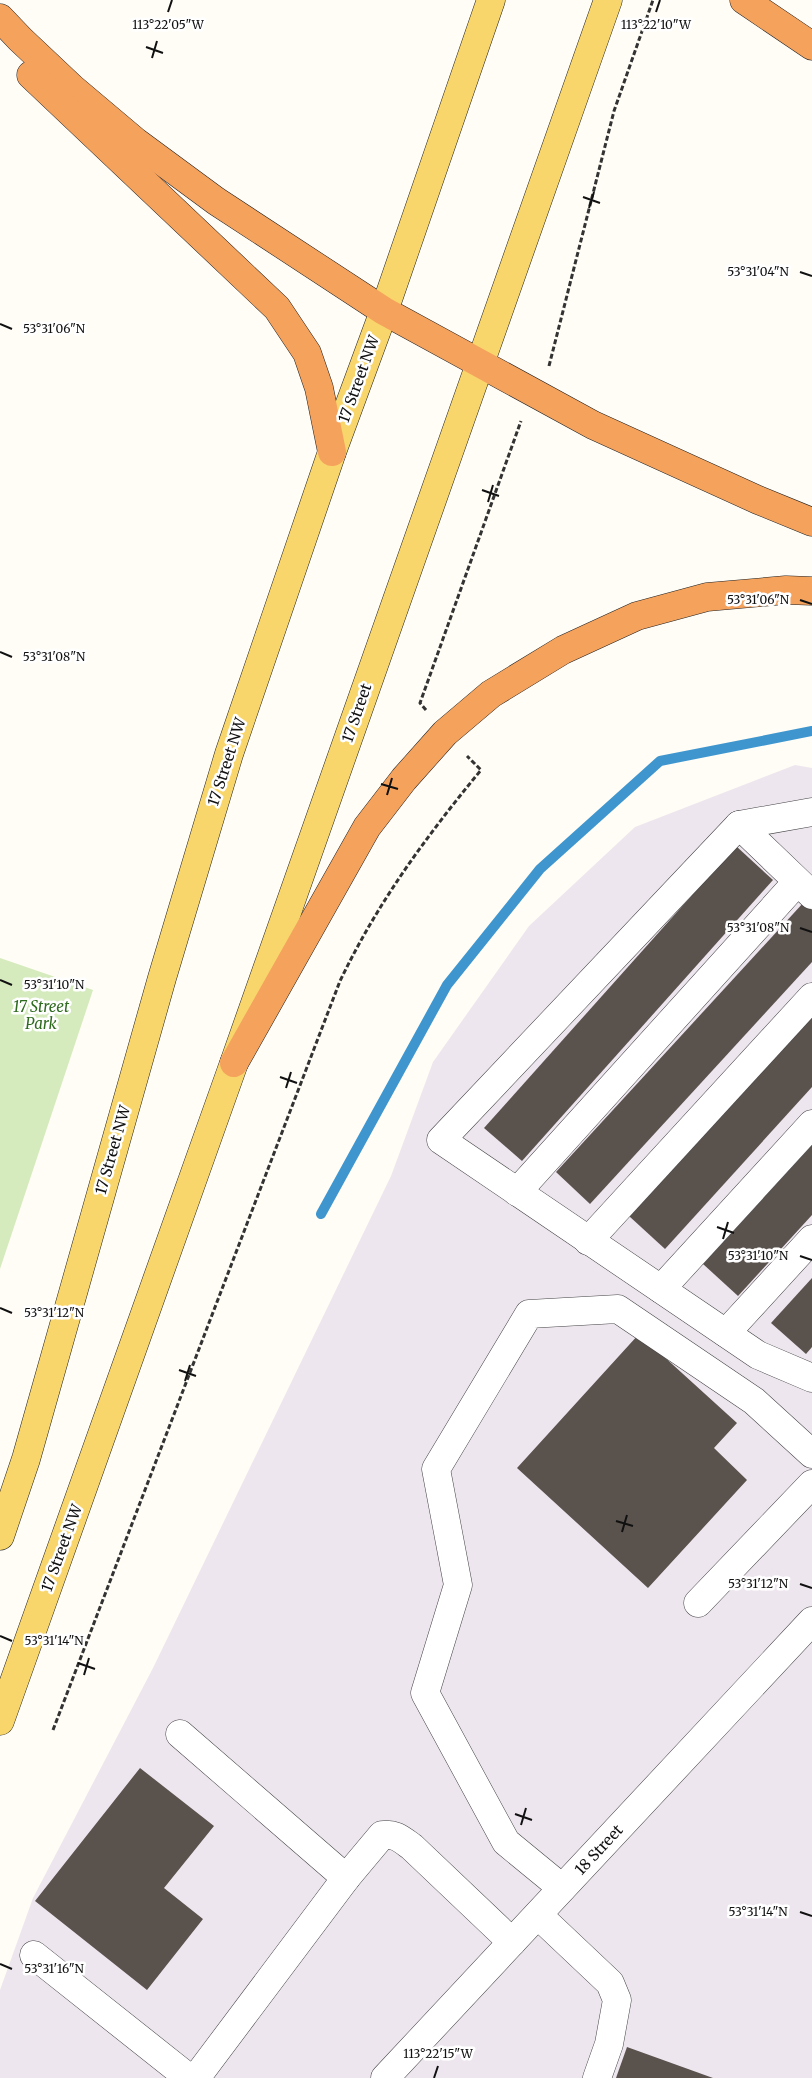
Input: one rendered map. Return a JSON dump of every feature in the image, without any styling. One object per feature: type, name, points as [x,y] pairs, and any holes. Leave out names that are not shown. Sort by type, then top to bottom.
[{"type":"highway","points":[[744,0],[812,46]]},
{"type":"highway","points":[[0,18],[72,88],[136,142],[216,201],[384,311],[593,425],[673,463],[812,522]]},
{"type":"highway","points":[[0,34],[25,70],[277,308],[307,353],[320,388],[332,452]]},
{"type":"highway","points":[[234,1063],[367,827],[404,778],[445,733],[491,694],[563,650],[637,616],[707,597],[786,590],[812,591]]},
{"type":"main road","points":[[480,363],[608,0]]},
{"type":"main road","name":"17 Street NW","points":[[0,1536],[26,1459],[162,978],[229,754],[332,452],[384,311],[488,8]]},
{"type":"main road","name":"17 Street","points":[[234,1063],[480,363]]},
{"type":"main road","name":"17 Street NW","points":[[0,1721],[234,1063]]},
{"type":"street","points":[[812,812],[739,825],[441,1140],[758,1355],[812,1378]]},
{"type":"street","points":[[517,1192],[804,889],[739,825]]},
{"type":"street","points":[[588,1240],[812,997]]},
{"type":"street","points":[[661,1289],[812,1124]]},
{"type":"street","points":[[726,1334],[812,1239]]},
{"type":"street","points":[[562,1888],[506,1842],[425,1694],[458,1585],[436,1469],[530,1314],[618,1309],[754,1401],[812,1454]]},
{"type":"street","points":[[698,1603],[812,1484]]},
{"type":"street","name":"18 Street","points":[[385,2078],[812,1621]]},
{"type":"street","points":[[180,1734],[346,1878]]},
{"type":"street","points":[[196,2078],[346,1878],[382,1836],[391,1834],[398,1836],[412,1847],[512,1942]]},
{"type":"street","points":[[538,1914],[610,1983],[617,2000],[609,2044],[597,2078]]},
{"type":"street","points":[[34,1955],[189,2078]]},
{"type":"path","points":[[53,1730],[340,981],[359,941],[393,885],[439,821],[481,770],[445,733],[420,703],[521,420],[551,362],[614,111],[653,0]]},
{"type":"shaded area","points":[[795,765],[812,768],[812,2078],[0,2078],[0,1990],[33,1898],[153,1668],[391,1176],[433,1062],[529,926],[635,827]]},
{"type":"green space","name":"17 Street Park","points":[[0,958],[93,990],[0,1269]]},
{"type":"building","points":[[736,846],[773,880],[522,1161],[484,1128]]},
{"type":"building","points":[[804,902],[812,910],[812,962],[590,1204],[556,1172]]},
{"type":"building","points":[[812,1015],[812,1087],[665,1249],[629,1216]]},
{"type":"building","points":[[812,1145],[812,1215],[738,1296],[703,1264]]},
{"type":"building","points":[[812,1278],[812,1347],[806,1354],[771,1323]]},
{"type":"building","points":[[639,1334],[737,1423],[714,1448],[747,1480],[648,1588],[517,1468]]},
{"type":"building","points":[[140,1768],[214,1826],[164,1888],[203,1919],[147,1990],[35,1901]]},
{"type":"building","points":[[627,2047],[713,2078],[616,2078]]},
{"type":"waterway","points":[[321,1214],[447,985],[540,869],[660,761],[812,731]]}]
